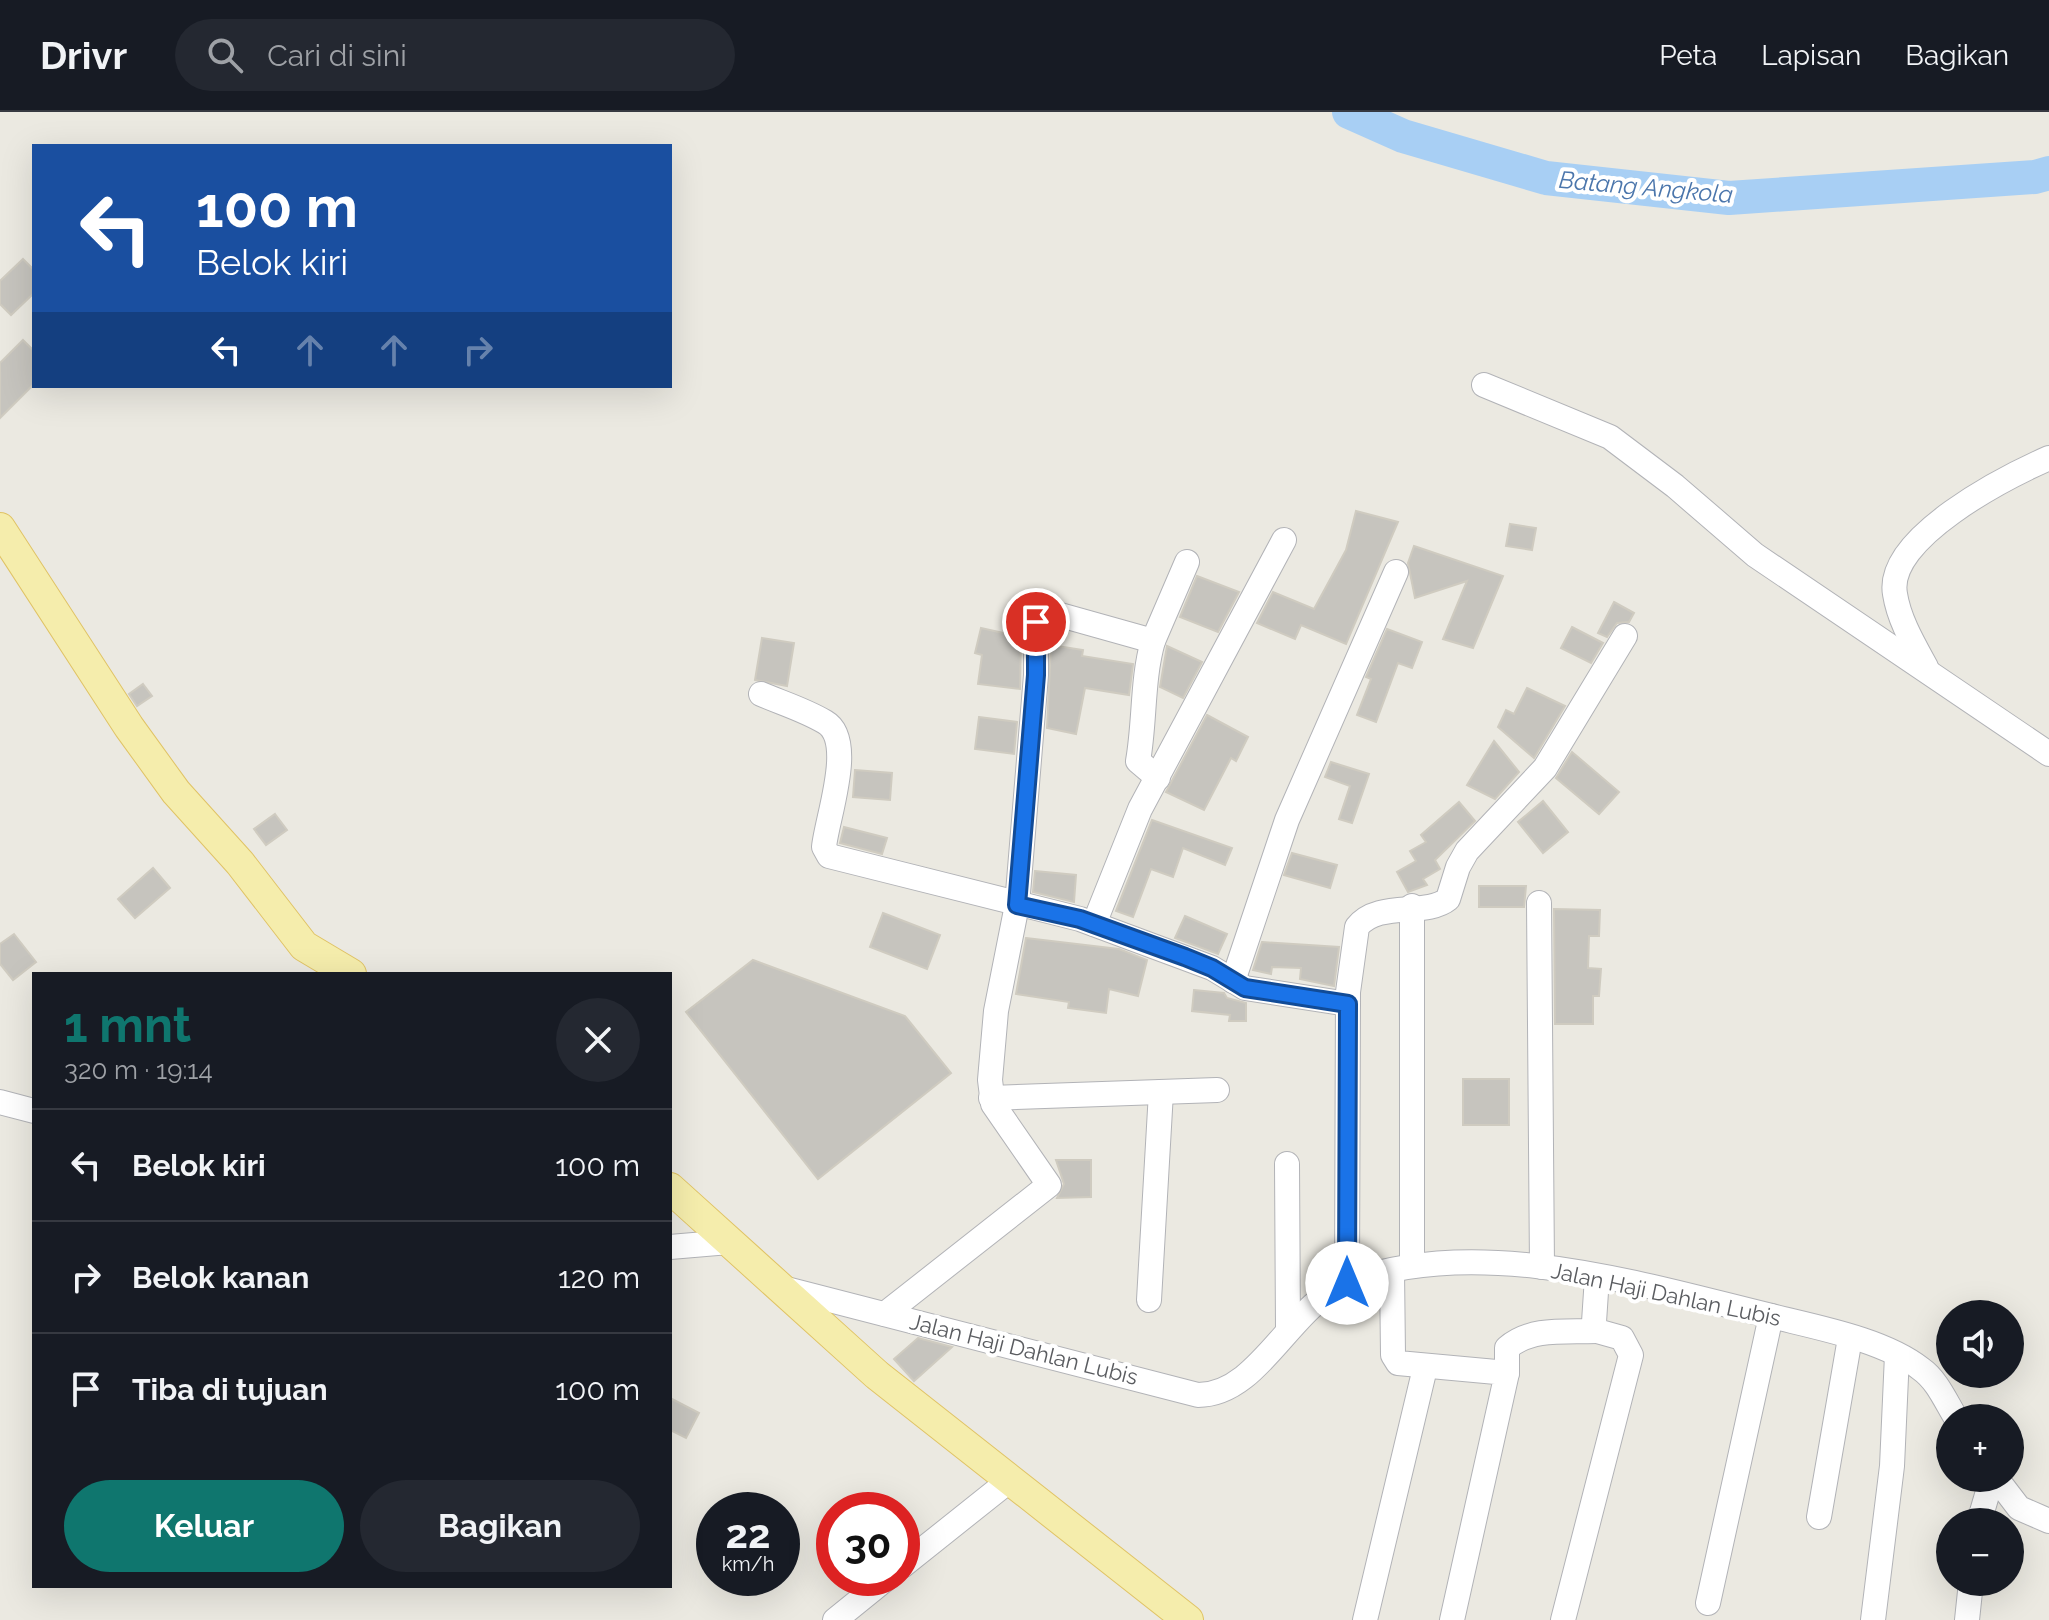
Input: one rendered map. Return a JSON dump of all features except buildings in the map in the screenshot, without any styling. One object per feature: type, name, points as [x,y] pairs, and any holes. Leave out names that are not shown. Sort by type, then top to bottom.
[{"type":"main road","points":[[0,528],[129,727],[176,792],[240,863],[304,946],[348,972]]},
{"type":"main road","points":[[672,1190],[877,1375],[1188,1620]]},
{"type":"street","points":[[1484,385],[1610,437],[1675,486],[1755,555],[2049,754]]},
{"type":"street","points":[[1929,673],[1907,631],[1895,594],[1895,581],[1904,557],[1935,523],[2049,458]]},
{"type":"street","points":[[1094,924],[1140,809],[1284,540]]},
{"type":"street","points":[[1158,778],[1138,761],[1148,660],[1187,562]]},
{"type":"street","points":[[1233,981],[1287,820],[1396,572]]},
{"type":"street","points":[[885,1314],[1049,1185],[991,1098],[996,1011],[1017,905],[1036,675],[1036,619],[1046,611],[1153,641]]},
{"type":"street","points":[[1347,1283],[1348,1004],[1357,927],[1368,918],[1412,906],[1437,906],[1451,896],[1458,867],[1467,851],[1545,768],[1625,636]]},
{"type":"street","points":[[761,694],[828,723],[838,736],[841,756],[824,847],[829,856],[1094,924],[1199,962],[1245,988],[1272,995],[1348,1004]]},
{"type":"street","points":[[1539,903],[1542,1267]]},
{"type":"street","points":[[1412,906],[1402,1269],[1393,1355],[1406,1366],[1507,1373]]},
{"type":"street","points":[[991,1098],[1217,1090]]},
{"type":"street","points":[[1149,1300],[1161,1092]]},
{"type":"street","points":[[0,1102],[32,1110]]},
{"type":"street","points":[[1287,1164],[1288,1329]]},
{"type":"street","points":[[672,1247],[729,1242]]},
{"type":"street","name":"Jalan Haji Dahlan Lubis","points":[[776,1286],[1198,1395],[1213,1395],[1251,1372],[1311,1306],[1347,1283],[1402,1269],[1481,1263],[1542,1267],[1771,1316],[1850,1338],[1897,1355],[1926,1373],[1947,1404]]},
{"type":"street","points":[[1597,1277],[1594,1322],[1597,1331]]},
{"type":"street","points":[[1708,1603],[1771,1316]]},
{"type":"street","points":[[1452,1620],[1507,1373],[1507,1348],[1519,1338],[1541,1333],[1597,1331],[1622,1338],[1631,1355],[1563,1620]]},
{"type":"street","points":[[1819,1517],[1850,1338]]},
{"type":"street","points":[[1873,1620],[1892,1466],[1897,1355]]},
{"type":"street","points":[[1365,1620],[1425,1368]]},
{"type":"street","points":[[920,1552],[1010,1480]]},
{"type":"street","points":[[2006,1492],[2019,1508],[2049,1521]]},
{"type":"street","points":[[835,1620],[865,1596]]},
{"type":"street","points":[[1967,1620],[1970,1596]]},
{"type":"waterway","name":"Batang Angkola","points":[[1349,112],[1403,136],[1546,178],[1729,198],[2035,177],[2049,173]]},
{"type":"route","points":[[1036,622],[1036,675],[1017,905],[1080,919],[1185,957],[1212,968],[1245,988],[1272,995],[1348,1004],[1347,1283]]}]
